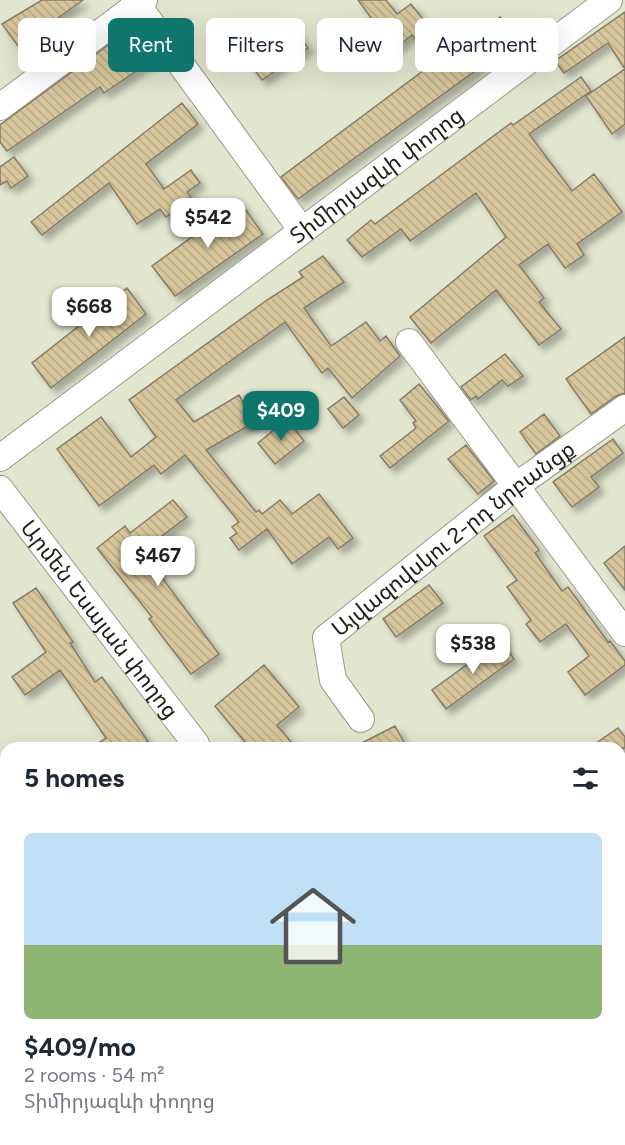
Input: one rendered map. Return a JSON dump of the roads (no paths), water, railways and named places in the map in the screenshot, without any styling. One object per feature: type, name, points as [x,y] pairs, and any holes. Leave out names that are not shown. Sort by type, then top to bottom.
[{"type":"street","name":"Տիմիրյազևի փողոց","points":[[0,458],[301,229],[609,0]]},
{"type":"street","points":[[0,107],[138,2],[301,229]]},
{"type":"street","points":[[409,342],[625,633]]},
{"type":"street","name":"Այվազովսկու 2-րդ նրբանցք","points":[[361,719],[333,680],[326,638],[516,486],[625,408]]},
{"type":"street","name":"Արմեն Եսայան փողոց","points":[[0,489],[194,742]]}]
